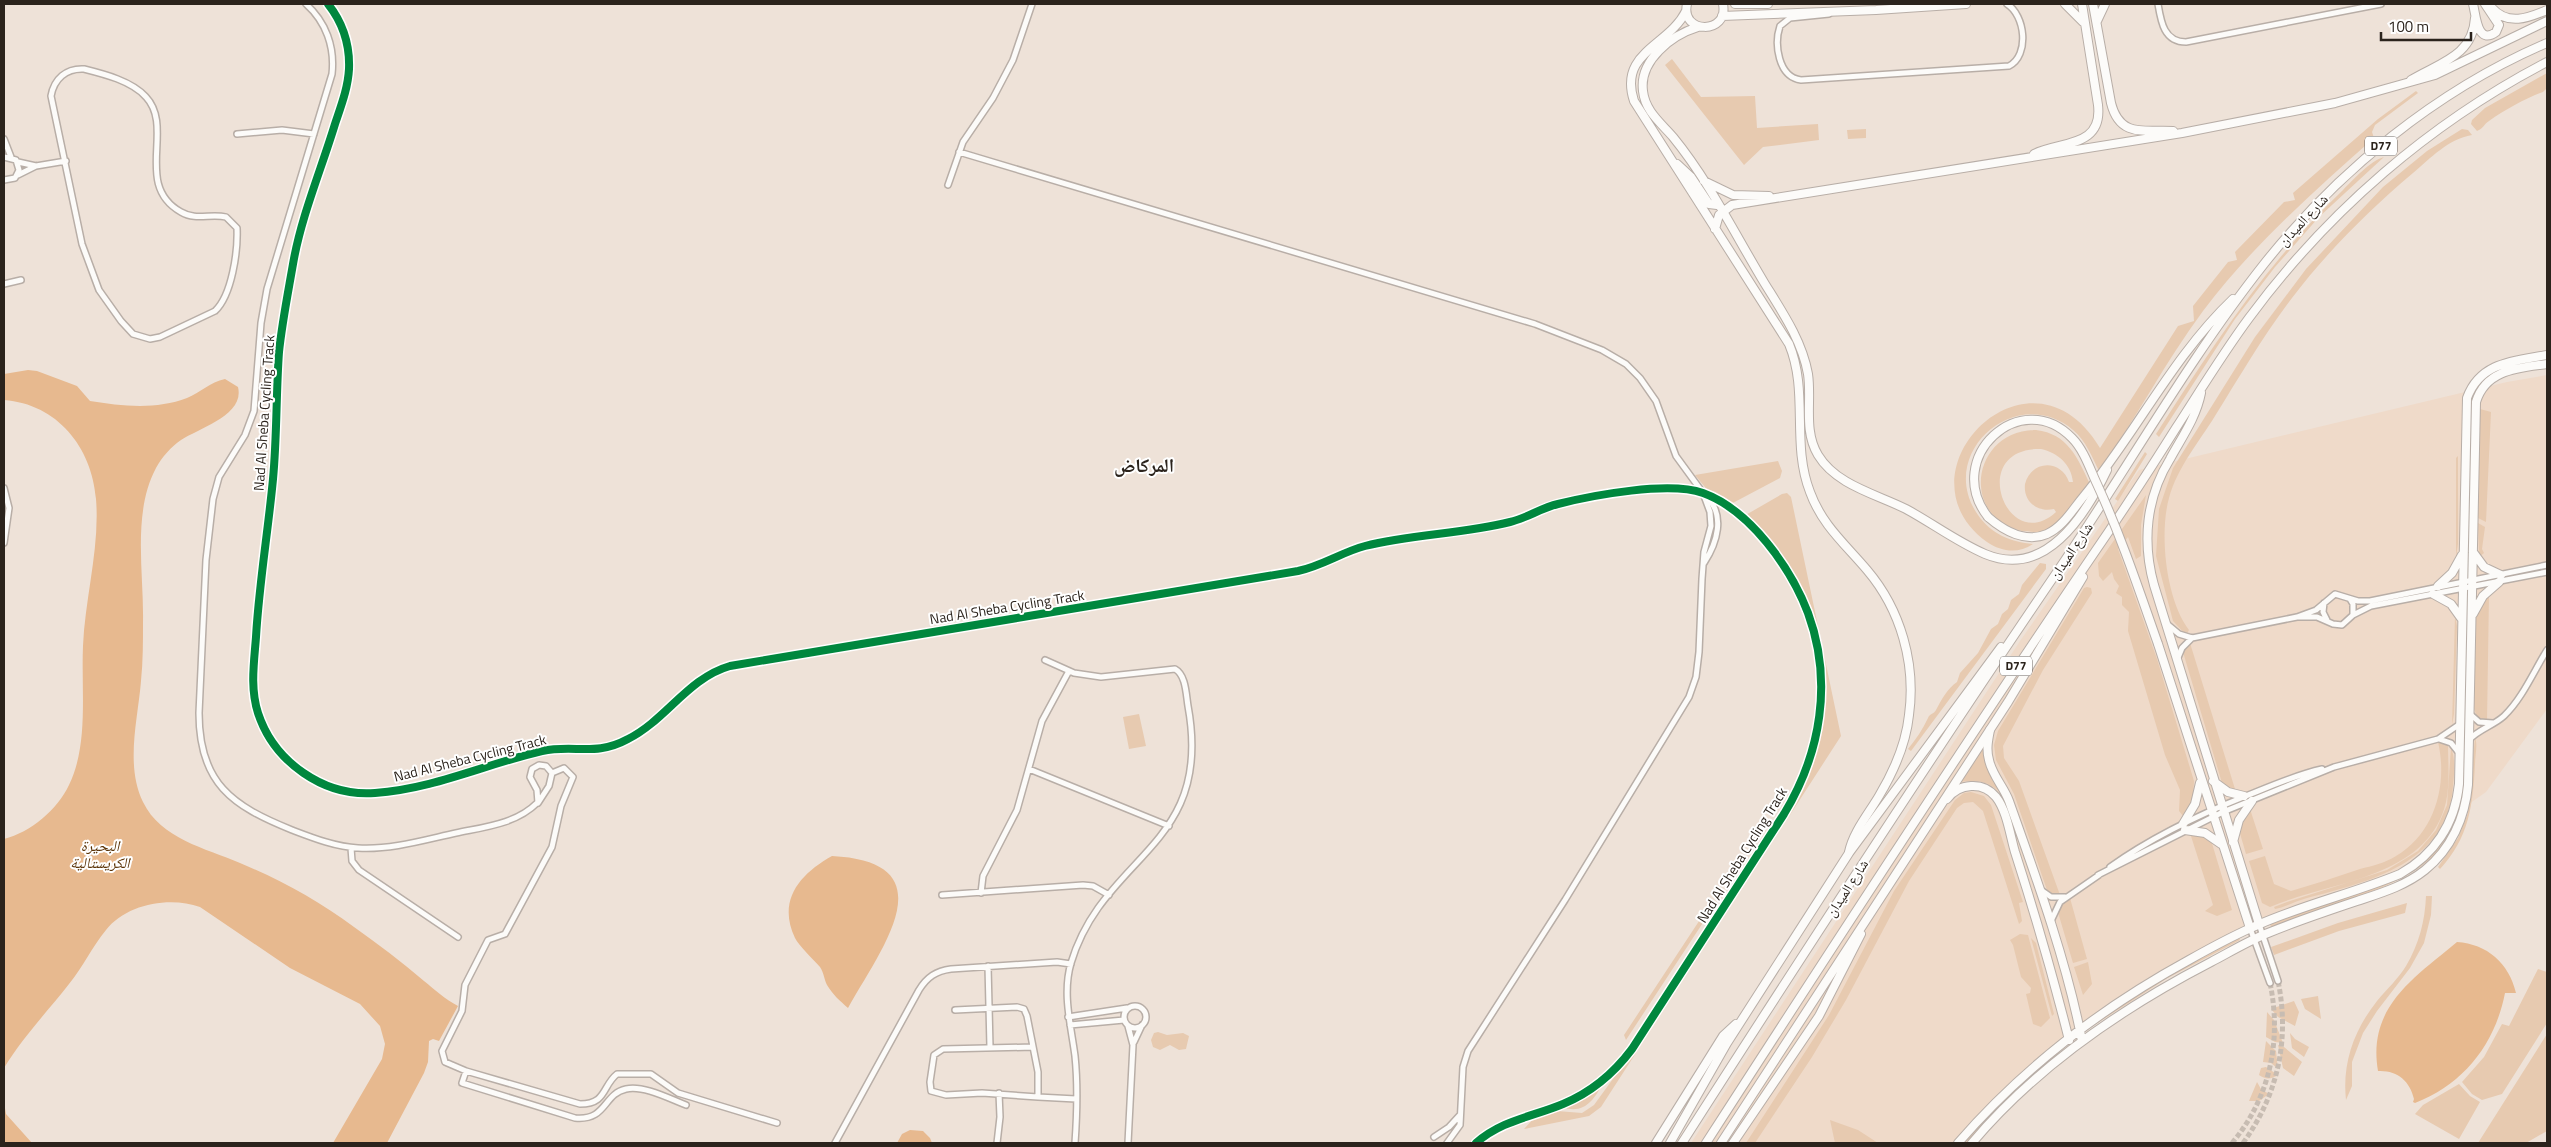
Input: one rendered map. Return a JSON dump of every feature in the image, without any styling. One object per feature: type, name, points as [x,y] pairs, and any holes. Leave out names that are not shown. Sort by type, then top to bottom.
[{"type":"street","points":[[306,4],[326,30],[333,59],[330,81],[267,289],[261,323],[257,394],[251,419],[245,435],[220,476],[213,499],[206,560],[199,730],[203,752],[210,772],[221,789],[236,803],[300,833],[352,848],[374,848],[409,843],[488,826],[518,817],[537,803],[540,803],[552,773],[564,768],[573,776],[561,806],[552,847],[505,934],[488,940],[465,985],[462,1011],[442,1050],[442,1059],[448,1065],[466,1071],[584,1104],[600,1098],[617,1074],[648,1073],[678,1093],[777,1123]]},
{"type":"street","points":[[948,185],[966,137],[985,111],[1007,73],[1024,34],[1032,4]]},
{"type":"street","points":[[1723,4],[1722,16],[1718,23],[1711,27],[1698,27],[1677,37],[1654,56],[1645,71],[1642,88],[1649,109],[1680,145],[1797,339],[1809,383],[1810,436],[1824,463],[1840,478],[1911,512],[1985,554],[2014,560],[2042,553],[2060,540],[2089,502],[2108,467]]},
{"type":"street","points":[[1736,4],[1768,4]]},
{"type":"street","points":[[1722,16],[1836,12],[1966,4]]},
{"type":"street","points":[[1836,12],[1819,16],[1790,18],[1782,23],[1779,32],[1781,63],[1789,77],[1801,80],[2009,66],[2020,57],[2022,47],[2019,16],[2007,4]]},
{"type":"street","points":[[2065,4],[2074,10],[2085,24]]},
{"type":"street","points":[[2028,158],[2045,150],[2080,140],[2095,124],[2098,109],[2082,4]]},
{"type":"street","points":[[2093,4],[2110,103],[2116,117],[2128,127],[2138,131],[2182,133]]},
{"type":"street","points":[[2096,23],[2105,4]]},
{"type":"street","points":[[2158,4],[2165,32],[2174,40],[2186,42],[2381,4]]},
{"type":"street","points":[[2473,4],[2475,18],[2482,34],[2490,36],[2496,32],[2498,23],[2485,4]]},
{"type":"street","points":[[2489,4],[2500,15],[2513,19],[2522,19],[2547,10]]},
{"type":"street","points":[[1687,6],[1691,22],[1698,27]]},
{"type":"street","points":[[1687,6],[1675,28],[1640,58],[1635,66],[1631,83],[1637,106],[1780,328],[1792,352],[1800,388],[1799,435],[1801,462],[1814,503],[1831,531],[1881,588],[1898,621],[1905,646],[1911,692],[1904,743],[1891,775],[1854,837],[1849,853]]},
{"type":"street","points":[[2403,86],[2452,59],[2462,51],[2472,36],[2475,18]]},
{"type":"street","points":[[1673,162],[1691,176],[1709,204],[1719,208],[2182,133],[2293,112],[2403,86],[2450,69],[2547,21]]},
{"type":"street","name":"شارع الميدان","points":[[1682,1143],[2018,630],[2112,490],[2211,336],[2246,288],[2280,245],[2313,209],[2385,143],[2459,89],[2547,42]]},
{"type":"street","name":"شارع الميدان","points":[[1706,1143],[1924,804],[2101,542],[2236,336],[2270,290],[2348,205],[2397,161],[2442,126],[2496,90],[2547,62]]},
{"type":"street","points":[[73,70],[89,70],[129,84],[145,95],[156,116],[156,176],[163,193],[181,212],[197,217],[226,217],[237,228],[238,241],[229,288],[222,304],[215,310],[155,339],[141,338],[129,331],[104,297],[89,266],[79,233],[66,161],[51,102],[52,90],[62,75],[73,70]]},
{"type":"street","points":[[237,134],[282,130],[314,134]]},
{"type":"street","points":[[4,139],[12,157],[18,162],[36,166]]},
{"type":"street","points":[[959,152],[1440,294],[1542,327],[1602,350],[1626,364],[1646,385],[1660,410],[1676,456],[1704,493],[1711,519],[1704,564],[1696,677],[1689,697],[1565,900],[1468,1051],[1463,1067],[1458,1128],[1447,1143]]},
{"type":"street","points":[[4,157],[12,157]]},
{"type":"street","points":[[4,180],[12,180],[18,174],[36,166],[66,161]]},
{"type":"street","points":[[18,162],[18,174]]},
{"type":"street","points":[[1702,180],[1733,195],[1780,197]]},
{"type":"street","points":[[1715,229],[1719,208]]},
{"type":"street","points":[[4,284],[21,280]]},
{"type":"street","points":[[2246,288],[2214,318],[2195,340],[2108,467],[2062,523],[2047,534],[2035,537],[2015,534],[2004,529],[1988,517],[1978,499],[1974,479],[1977,459],[1987,441],[2003,428],[2029,420],[2050,424],[2067,433],[2079,447],[2100,490],[2130,565],[2158,644],[2222,846],[2270,983]]},
{"type":"street","points":[[1958,1143],[2008,1089],[2068,1037],[2153,980],[2259,924],[2391,877],[2423,858],[2441,837],[2454,812],[2458,794],[2466,410],[2472,388],[2482,374],[2497,365],[2547,355]]},
{"type":"street","points":[[1972,1143],[2026,1087],[2071,1049],[2151,994],[2262,936],[2394,888],[2411,880],[2434,862],[2452,839],[2463,813],[2468,785],[2475,411],[2480,393],[2489,380],[2503,372],[2547,364]]},
{"type":"street","points":[[2472,388],[2480,393]]},
{"type":"street","points":[[2201,389],[2192,421],[2160,479],[2149,517],[2147,536],[2149,566],[2213,781],[2278,981]]},
{"type":"street","points":[[4,488],[10,508],[4,543]]},
{"type":"street","points":[[1722,1143],[1991,726],[2080,582],[2101,542]]},
{"type":"street","points":[[2473,552],[2484,567],[2500,579]]},
{"type":"street","points":[[2438,586],[2452,573],[2463,554]]},
{"type":"street","points":[[2471,618],[2483,596],[2500,579],[2547,565]]},
{"type":"street","points":[[2297,617],[2315,617],[2327,620],[2333,624],[2342,624],[2353,615],[2371,606],[2472,584],[2547,572]]},
{"type":"street","points":[[2350,599],[2370,601],[2438,586],[2462,586]]},
{"type":"street","points":[[2164,619],[2175,632],[2192,638],[2297,617],[2316,610],[2335,594],[2344,595],[2350,599],[2353,604],[2353,615]]},
{"type":"street","points":[[2433,594],[2451,604],[2462,619]]},
{"type":"street","points":[[2324,603],[2323,612],[2327,620]]},
{"type":"street","points":[[1670,1143],[1740,1022],[1849,853],[1986,666],[2018,630]]},
{"type":"street","points":[[2177,662],[2182,648],[2192,638]]},
{"type":"street","points":[[2468,742],[2477,732],[2496,722],[2512,707],[2547,650]]},
{"type":"street","points":[[1046,660],[1069,671],[1092,676],[1110,677],[1169,668],[1174,669],[1181,674],[1191,724],[1193,752],[1186,793],[1169,826],[1109,895],[1085,930],[1071,964],[1066,996],[1075,1057],[1075,1143]]},
{"type":"street","points":[[981,892],[983,876],[1014,819],[1042,721],[1069,671]]},
{"type":"street","points":[[2469,713],[2479,722],[2496,722]]},
{"type":"street","points":[[2050,924],[2055,908],[2066,897],[2098,875],[2212,813],[2289,779],[2438,738],[2460,724]]},
{"type":"street","points":[[1991,726],[1988,749],[1989,760],[2009,801],[2038,887],[2080,1028],[2082,1041]]},
{"type":"street","points":[[2438,738],[2451,742],[2459,753]]},
{"type":"street","points":[[537,803],[537,790],[530,779],[531,772],[536,766],[541,764],[552,773]]},
{"type":"street","points":[[1029,769],[1169,826]]},
{"type":"street","points":[[2184,827],[2197,798],[2200,778]]},
{"type":"street","points":[[2213,781],[2228,792],[2248,798]]},
{"type":"street","points":[[1928,822],[1951,794],[1963,787],[1985,788],[1998,800],[2031,902],[2071,1049]]},
{"type":"street","points":[[2233,844],[2239,820],[2248,798]]},
{"type":"street","points":[[2184,827],[2205,833],[2222,846]]},
{"type":"street","points":[[352,848],[352,861],[359,870],[458,937]]},
{"type":"street","points":[[942,895],[1082,885],[1093,886],[1109,895]]},
{"type":"street","points":[[2038,887],[2052,897],[2066,897]]},
{"type":"street","points":[[1733,1143],[1827,1002],[1870,912]]},
{"type":"street","points":[[836,1143],[923,983],[929,977],[943,970],[1057,962],[1071,964]]},
{"type":"street","points":[[988,966],[990,1047]]},
{"type":"street","points":[[1068,1017],[1127,1008],[1135,1005],[1143,1009],[1146,1018],[1133,1045]]},
{"type":"street","points":[[1127,1008],[1124,1020],[1128,1026],[1133,1045],[1128,1143]]},
{"type":"street","points":[[955,1010],[1024,1009],[1038,1072],[1038,1097]]},
{"type":"street","points":[[1092,1014],[1093,1021]]},
{"type":"street","points":[[1070,1025],[1093,1021],[1124,1020]]},
{"type":"street","points":[[1656,1143],[1724,1036],[1740,1022]]},
{"type":"street","points":[[1128,1026],[1136,1028],[1142,1025]]},
{"type":"street","points":[[1033,1047],[943,1049],[934,1055],[930,1082],[931,1091],[946,1095],[998,1094],[1076,1099]]},
{"type":"street","points":[[466,1071],[462,1083],[575,1118],[584,1118],[597,1114],[615,1094],[627,1089],[641,1090],[686,1105]]},
{"type":"street","points":[[997,1143],[1000,1117],[998,1094]]},
{"type":"street","points":[[1434,1137],[1449,1127],[1460,1115]]},
{"type":"shaded area","points":[[1672,59],[1701,97],[1755,96],[1757,128],[1818,124],[1819,140],[1763,147],[1744,165],[1665,65]]},
{"type":"shaded area","points":[[2547,73],[2547,88],[2543,92],[2508,109],[2487,122],[2477,131],[2471,124],[2472,120],[2485,108]]},
{"type":"shaded area","points":[[2416,91],[2418,93],[2375,125],[2372,132],[2374,138],[2284,220],[2222,287],[2189,330],[2099,471],[2078,434],[2051,417],[2028,414],[2007,420],[1988,432],[1974,449],[1967,469],[1967,492],[1978,515],[1995,532],[2009,539],[2033,544],[2022,549],[2004,550],[1987,542],[1961,513],[1954,482],[1962,451],[1981,425],[2008,408],[2039,404],[2071,416],[2100,448],[2178,326],[2194,321],[2193,306],[2228,262],[2237,260],[2235,252],[2284,202],[2295,200],[2293,193],[2378,119]]},
{"type":"shaded area","points":[[1866,129],[1866,138],[1848,139],[1847,130]]},
{"type":"shaded area","points":[[2462,129],[2468,130],[2472,135],[2455,141],[2433,155],[2396,187],[2349,232],[2305,281],[2261,341],[2177,476],[2166,513],[2165,548],[2170,585],[2181,617],[2189,630],[2186,635],[2173,621],[2156,556],[2159,509],[2173,468],[2255,337],[2306,269],[2383,187],[2427,151]]},
{"type":"shaded area","points":[[2384,157],[2319,217],[2275,267],[2235,319],[2159,437],[2156,434],[2198,369],[2265,276],[2315,218],[2352,181],[2368,166]]},
{"type":"shaded area","points":[[2547,375],[2547,709],[2486,792],[2446,820],[2440,835],[2428,850],[2392,876],[2284,913],[2097,1014],[2022,1072],[1991,1101],[1953,1143],[1691,1143],[2020,641],[2139,470],[2507,382]]},
{"type":"shaded area","points":[[2480,409],[2491,412],[2486,522],[2478,518]]},
{"type":"shaded area","points":[[2036,430],[2056,436],[2076,456],[2090,484],[2061,521],[2049,530],[2039,532],[2022,531],[2002,523],[1989,509],[1982,493],[1981,475],[1987,458],[1998,444],[2014,434]],"holes":[[[2041,449],[2063,460],[2070,470],[2073,482],[2069,482],[2065,474],[2053,466],[2046,465],[2033,470],[2025,484],[2026,496],[2037,507],[2048,510],[2054,509],[2056,512],[2038,522],[2022,521],[2010,511],[2002,497],[2000,480],[2005,464],[2018,453]]]},
{"type":"shaded area","points":[[2145,452],[2147,454],[2118,501],[2115,499]]},
{"type":"shaded area","points":[[2458,456],[2458,544],[2456,557],[2456,458]]},
{"type":"shaded area","points":[[1778,461],[1782,471],[1780,478],[1729,505],[1709,492],[1695,475]]},
{"type":"shaded area","points":[[1787,493],[1791,497],[1841,736],[1601,1107],[1589,1116],[1524,1129],[1534,1118],[1543,1113],[1557,1111],[1582,1113],[1594,1105],[1644,1036],[1789,812],[1808,774],[1820,734],[1824,695],[1822,656],[1812,618],[1796,581],[1773,547],[1744,516]]},
{"type":"shaded area","points":[[2146,495],[2141,525],[2141,556],[2136,559],[2128,537],[2118,549],[2157,659],[2194,781],[2193,800],[2184,817],[2179,811],[2180,790],[2165,755],[2128,631],[2129,612],[2122,605],[2122,597],[2116,593],[2119,586],[2112,572],[2103,581],[2099,576],[2098,563]]},
{"type":"shaded area","points":[[2478,523],[2485,527],[2482,549],[2484,553],[2479,557]]},
{"type":"shaded area","points":[[2040,563],[2046,564],[2046,569],[1911,751],[1908,749],[1945,694],[1957,682],[1960,673],[1978,653],[1991,629],[1998,624],[2002,614],[2008,609],[2011,600],[2019,594],[2022,585]]},
{"type":"shaded area","points":[[2084,588],[2091,588],[2092,593],[2043,670],[2003,746],[2004,758],[2019,781],[2060,895],[2048,893],[2014,794],[1996,760],[1994,745],[1998,731]]},
{"type":"shaded area","points":[[2489,594],[2487,722],[2478,719],[2474,709],[2476,615]]},
{"type":"shaded area","points":[[2466,601],[2463,786],[2459,811],[2451,831],[2441,848],[2427,862],[2393,882],[2373,891],[2271,927],[2270,924],[2413,870],[2442,842],[2455,816]]},
{"type":"shaded area","points":[[2455,616],[2457,626],[2452,725]]},
{"type":"shaded area","points":[[2190,643],[2235,789],[2232,791],[2222,783],[2183,652]]},
{"type":"shaded area","points":[[1139,714],[1146,746],[1129,749],[1123,717]]},
{"type":"shaded area","points":[[2475,738],[2473,793],[2468,820],[2457,845],[2440,869],[2438,867],[2458,838],[2468,813]]},
{"type":"shaded area","points":[[2438,742],[2448,745],[2446,802],[2436,828],[2419,847],[2398,862],[2374,874],[2270,907],[2262,903],[2249,861],[2265,856],[2274,884],[2291,891],[2383,862],[2396,856],[2409,846],[2429,821],[2435,806],[2441,774]]},
{"type":"shaded area","points":[[1983,745],[1987,766],[2001,794],[1992,786],[1982,782],[1959,782]]},
{"type":"shaded area","points":[[2451,748],[2454,757],[2454,772],[2448,812],[2437,834],[2421,851],[2401,865],[2379,876],[2275,909],[2274,907],[2287,902],[2387,870],[2418,851],[2436,830],[2447,805]]},
{"type":"shaded area","points":[[1971,792],[1984,796],[1991,805],[2023,902],[2019,903],[2022,921],[2019,924],[1983,811],[1973,802],[1964,803],[1957,808],[1909,881],[1846,1000],[1812,1057],[1755,1143],[1746,1143],[1829,1015],[1894,891],[1955,800],[1964,793]]},
{"type":"shaded area","points":[[2250,809],[2263,849],[2246,854],[2239,830]]},
{"type":"shaded area","points":[[2190,833],[2199,834],[2211,840],[2232,910],[2217,916],[2205,911],[2213,905]]},
{"type":"shaded area","points":[[2426,896],[2432,896],[2431,915],[2424,943],[2410,968],[2377,1011],[2363,1033],[2352,1062],[2352,1086],[2346,1100],[2345,1086],[2348,1060],[2356,1035],[2369,1012],[2400,975],[2411,958],[2420,932]]},
{"type":"shaded area","points":[[2070,898],[2087,959],[2073,963],[2057,909]]},
{"type":"shaded area","points":[[2407,903],[2405,913],[2339,931],[2274,955],[2271,947],[2338,923]]},
{"type":"shaded area","points":[[1705,912],[1708,915],[1626,1040],[1624,1035]]},
{"type":"shaded area","points":[[2020,934],[2028,935],[2050,1018],[2041,1027],[2033,1024],[2026,994],[2030,993],[2031,988],[2021,977],[2010,940]]},
{"type":"shaded area","points":[[2031,938],[2036,943],[2054,1014],[2052,1016]]},
{"type":"shaded area","points":[[2239,938],[2240,940],[2166,979],[2096,1024],[2094,1022],[2141,991]]},
{"type":"shaded area","points":[[2088,962],[2092,984],[2083,995],[2074,967]]},
{"type":"shaded area","points":[[2538,969],[2547,972],[2547,1023],[2502,1094],[2482,1100],[2472,1094],[2462,1082],[2484,1057],[2502,1024],[2509,1026]]},
{"type":"shaded area","points":[[2318,996],[2321,1019],[2305,1009],[2301,999]]},
{"type":"shaded area","points":[[2294,1001],[2299,1012],[2295,1026],[2278,1017],[2271,1009]]},
{"type":"shaded area","points":[[2267,1012],[2274,1020],[2283,1043],[2275,1042],[2266,1037]]},
{"type":"shaded area","points":[[1158,1032],[1167,1035],[1183,1033],[1189,1036],[1186,1049],[1179,1050],[1170,1045],[1160,1050],[1153,1047],[1151,1040],[1154,1033]]},
{"type":"shaded area","points":[[2290,1033],[2295,1039],[2309,1047],[2304,1057],[2292,1048]]},
{"type":"shaded area","points":[[2547,1034],[2547,1131],[2526,1143],[2478,1143]]},
{"type":"shaded area","points":[[2266,1041],[2276,1051],[2278,1069],[2271,1063],[2263,1062]]},
{"type":"shaded area","points":[[2278,1045],[2284,1047],[2302,1062],[2294,1076],[2283,1068]]},
{"type":"shaded area","points":[[2058,1050],[2060,1052],[2011,1095],[1966,1143],[1962,1143],[1988,1113]]},
{"type":"shaded area","points":[[2266,1067],[2278,1075],[2264,1078],[2259,1075],[2261,1068]]},
{"type":"shaded area","points":[[2257,1082],[2261,1089],[2269,1094],[2259,1101],[2249,1101]]},
{"type":"shaded area","points":[[1603,1083],[1592,1100],[1582,1107],[1570,1109],[1562,1107],[1580,1099]]},
{"type":"shaded area","points":[[2459,1084],[2470,1096],[2480,1102],[2459,1139],[2415,1114],[2423,1105]]},
{"type":"shaded area","points":[[1830,1120],[1858,1130],[1878,1143],[1835,1143]]},
{"type":"water","name":"البحيرة الكريستالية","points":[[28,370],[37,371],[77,386],[90,401],[138,406],[175,402],[192,396],[225,379],[238,387],[238,397],[235,405],[228,413],[181,440],[164,456],[156,468],[144,504],[141,544],[143,652],[134,742],[135,773],[143,802],[151,815],[172,834],[270,877],[313,900],[341,917],[458,1006],[439,1041],[433,1039],[429,1041],[428,1062],[424,1073],[387,1143],[333,1143],[382,1059],[385,1044],[380,1026],[360,1004],[290,968],[200,907],[188,904],[175,902],[149,905],[137,908],[115,921],[106,930],[74,977],[27,1035],[4,1068],[4,839],[24,831],[42,819],[64,794],[75,769],[82,735],[84,628],[97,517],[93,480],[87,462],[79,446],[68,432],[55,419],[40,410],[23,403],[4,400],[4,374]]},
{"type":"water","points":[[832,856],[868,862],[889,874],[898,891],[897,912],[889,936],[848,1008],[827,985],[820,967],[797,941],[790,924],[790,900],[801,880],[820,863]]},
{"type":"water","points":[[2457,942],[2478,947],[2495,957],[2508,973],[2516,993],[2505,993],[2494,1029],[2475,1060],[2448,1085],[2433,1095],[2415,1103],[2413,1102],[2414,1099],[2409,1087],[2402,1078],[2391,1072],[2378,1071],[2376,1049],[2380,1029],[2387,1012],[2397,996],[2425,968]]},
{"type":"water","points":[[4,1102],[6,1114],[32,1143],[4,1143]]},
{"type":"water","points":[[910,1130],[923,1131],[932,1143],[897,1143],[902,1134]]},
{"type":"tunnel","points":[[2243,1143],[2265,1106],[2278,1066],[2283,1024],[2278,981]]},
{"type":"tunnel","points":[[2232,1143],[2256,1107],[2270,1068],[2274,1026],[2270,983]]},
{"type":"cycle path","name":"Nad Al Sheba Cycling Track","points":[[328,4],[342,26],[347,42],[348,76],[342,104],[301,229],[283,319],[279,352],[273,479],[259,597],[253,685],[258,713],[276,747],[303,773],[337,789],[356,793],[397,791],[418,787],[542,751],[554,749],[595,749],[616,744],[642,731],[689,689],[702,680],[730,666],[1298,571],[1365,546],[1492,526],[1516,520],[1573,500],[1652,489],[1671,488],[1688,490],[1703,493],[1720,501],[1752,527],[1767,542],[1791,578],[1808,613],[1816,639],[1821,690],[1819,716],[1807,766],[1797,791],[1632,1049],[1618,1066],[1593,1088],[1574,1099],[1507,1124],[1486,1135],[1476,1143]]},
{"type":"district","name":"المركاض","points":[[1144,465]]}]
